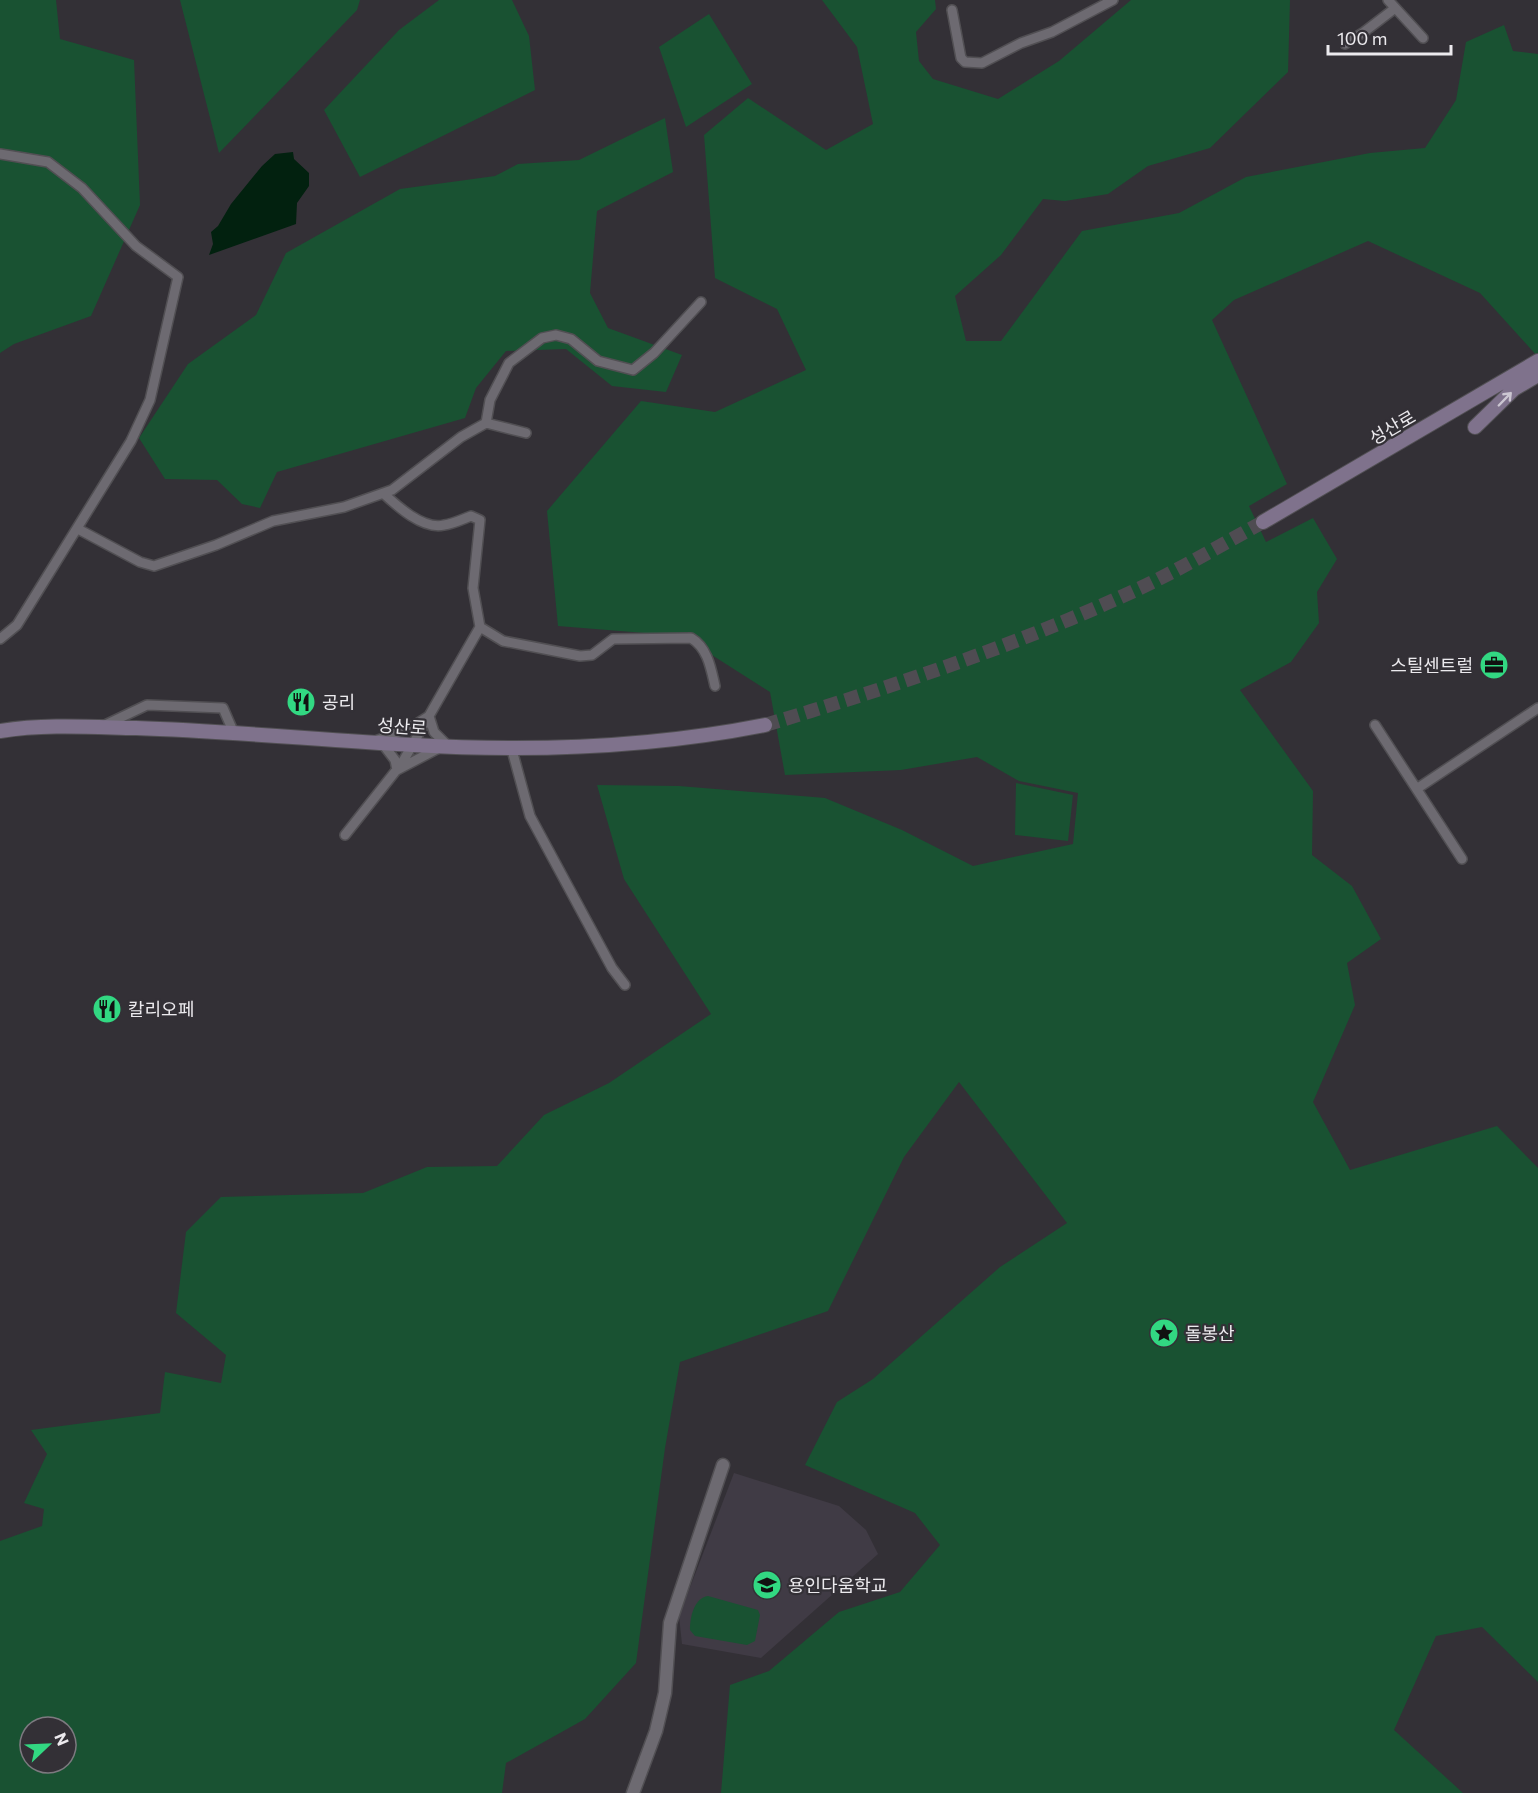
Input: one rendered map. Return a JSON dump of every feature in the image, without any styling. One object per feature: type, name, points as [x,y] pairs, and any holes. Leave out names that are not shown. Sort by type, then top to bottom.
[{"type":"main road","name":"성산로","points":[[1263,522],[1538,361]]},
{"type":"main road","points":[[1475,427],[1515,389],[1538,375]]},
{"type":"main road","name":"성산로","points":[[0,731],[36,725],[233,731],[412,745],[512,750],[644,742],[717,734],[765,725]]},
{"type":"street","points":[[952,10],[961,58],[965,62],[982,63],[1021,43],[1052,32],[1113,0]]},
{"type":"street","points":[[1388,0],[1423,38]]},
{"type":"street","points":[[1345,44],[1394,9]]},
{"type":"street","points":[[0,154],[48,162],[82,188],[136,246],[178,277],[150,400],[131,441],[17,625],[0,639]]},
{"type":"street","points":[[486,423],[490,400],[509,363],[542,338],[556,335],[571,339],[598,361],[633,370],[654,353],[700,302]]},
{"type":"street","points":[[78,529],[140,562],[154,566],[216,545],[273,521],[344,507],[392,490],[461,437],[486,423],[526,433]]},
{"type":"street","points":[[345,835],[397,770],[480,627],[473,588],[480,520],[471,516],[444,526],[434,525],[422,521],[397,506],[383,493]]},
{"type":"street","points":[[480,627],[503,641],[580,656],[592,655],[613,639],[682,636],[691,638],[699,642],[706,655],[716,687]]},
{"type":"street","points":[[101,727],[147,705],[223,708],[233,731]]},
{"type":"street","points":[[1418,788],[1538,708]]},
{"type":"street","points":[[397,770],[395,760],[377,742],[410,728],[429,716]]},
{"type":"street","points":[[397,770],[446,747],[435,732],[429,716]]},
{"type":"street","points":[[1375,725],[1462,859]]},
{"type":"street","points":[[512,750],[530,816],[612,968],[625,985]]},
{"type":"street","points":[[633,1793],[656,1731],[665,1693],[670,1623],[723,1465]]},
{"type":"shaded area","points":[[0,0],[56,0],[60,39],[134,60],[140,205],[91,316],[14,344],[0,353]]},
{"type":"shaded area","points":[[180,0],[360,0],[357,10],[219,153]]},
{"type":"shaded area","points":[[439,0],[512,0],[529,36],[535,90],[360,177],[324,110],[399,30]]},
{"type":"shaded area","points":[[822,0],[935,0],[936,9],[916,32],[919,61],[933,79],[998,99],[1059,61],[1131,0],[1290,0],[1288,72],[1210,148],[1148,166],[1108,194],[1065,201],[1043,199],[1001,255],[955,296],[966,341],[1001,341],[1082,231],[1179,213],[1246,177],[1370,153],[1425,148],[1456,100],[1466,42],[1504,25],[1513,51],[1538,54],[1538,357],[1480,293],[1368,241],[1234,300],[1212,320],[1287,484],[1249,506],[1266,542],[1313,518],[1337,559],[1317,592],[1319,623],[1291,662],[1240,690],[1313,791],[1312,855],[1352,886],[1381,939],[1347,963],[1355,1005],[1313,1102],[1350,1170],[1497,1126],[1538,1168],[1538,1682],[1482,1627],[1436,1636],[1394,1730],[1463,1793],[721,1793],[730,1685],[769,1671],[839,1612],[900,1592],[940,1545],[915,1513],[805,1465],[837,1402],[873,1379],[1000,1267],[1067,1223],[959,1082],[904,1157],[828,1311],[680,1362],[665,1448],[636,1663],[585,1719],[506,1763],[502,1793],[0,1793],[0,1541],[42,1526],[44,1509],[24,1503],[47,1454],[31,1430],[160,1413],[165,1372],[221,1383],[226,1355],[176,1313],[186,1232],[221,1197],[363,1193],[427,1167],[497,1166],[544,1115],[609,1083],[711,1014],[624,879],[597,785],[679,786],[825,798],[902,830],[973,866],[1073,844],[1078,793],[1019,781],[977,757],[901,770],[785,775],[770,692],[682,636],[558,626],[547,511],[641,401],[715,412],[806,370],[777,309],[715,278],[704,135],[748,98],[826,150],[873,124],[857,47]]},
{"type":"shaded area","points":[[709,14],[752,84],[686,127],[659,47]]},
{"type":"shaded area","points":[[665,118],[673,172],[597,211],[590,293],[608,328],[682,355],[666,392],[612,386],[566,349],[506,351],[476,388],[465,418],[277,472],[260,508],[242,504],[217,480],[165,479],[139,438],[188,364],[256,315],[286,253],[400,189],[495,176],[518,164],[579,160]]},
{"type":"shaded area","points":[[293,152],[294,159],[309,173],[309,186],[297,203],[296,224],[209,255],[213,244],[211,232],[218,226],[231,204],[262,166],[275,154]]},
{"type":"shaded area","points":[[1016,783],[1073,795],[1068,841],[1015,835]]},
{"type":"shaded area","name":"용인다움학교","points":[[734,1473],[839,1506],[866,1530],[878,1554],[761,1658],[682,1644],[679,1616]]},
{"type":"shaded area","points":[[708,1596],[758,1610],[760,1615],[755,1641],[747,1645],[695,1636],[690,1630],[692,1614],[699,1600]]},
{"type":"tunnel","points":[[765,725],[860,696],[1047,629],[1154,581],[1263,522]]},
{"type":"place","name":"스틸센트럴","points":[[1494,665]]},
{"type":"place","name":"공리","points":[[301,702]]},
{"type":"place","name":"칼리오페","points":[[107,1009]]},
{"type":"place","name":"돌봉산","points":[[1164,1333]]},
{"type":"place","name":"용인다움학교","points":[[767,1585]]}]
